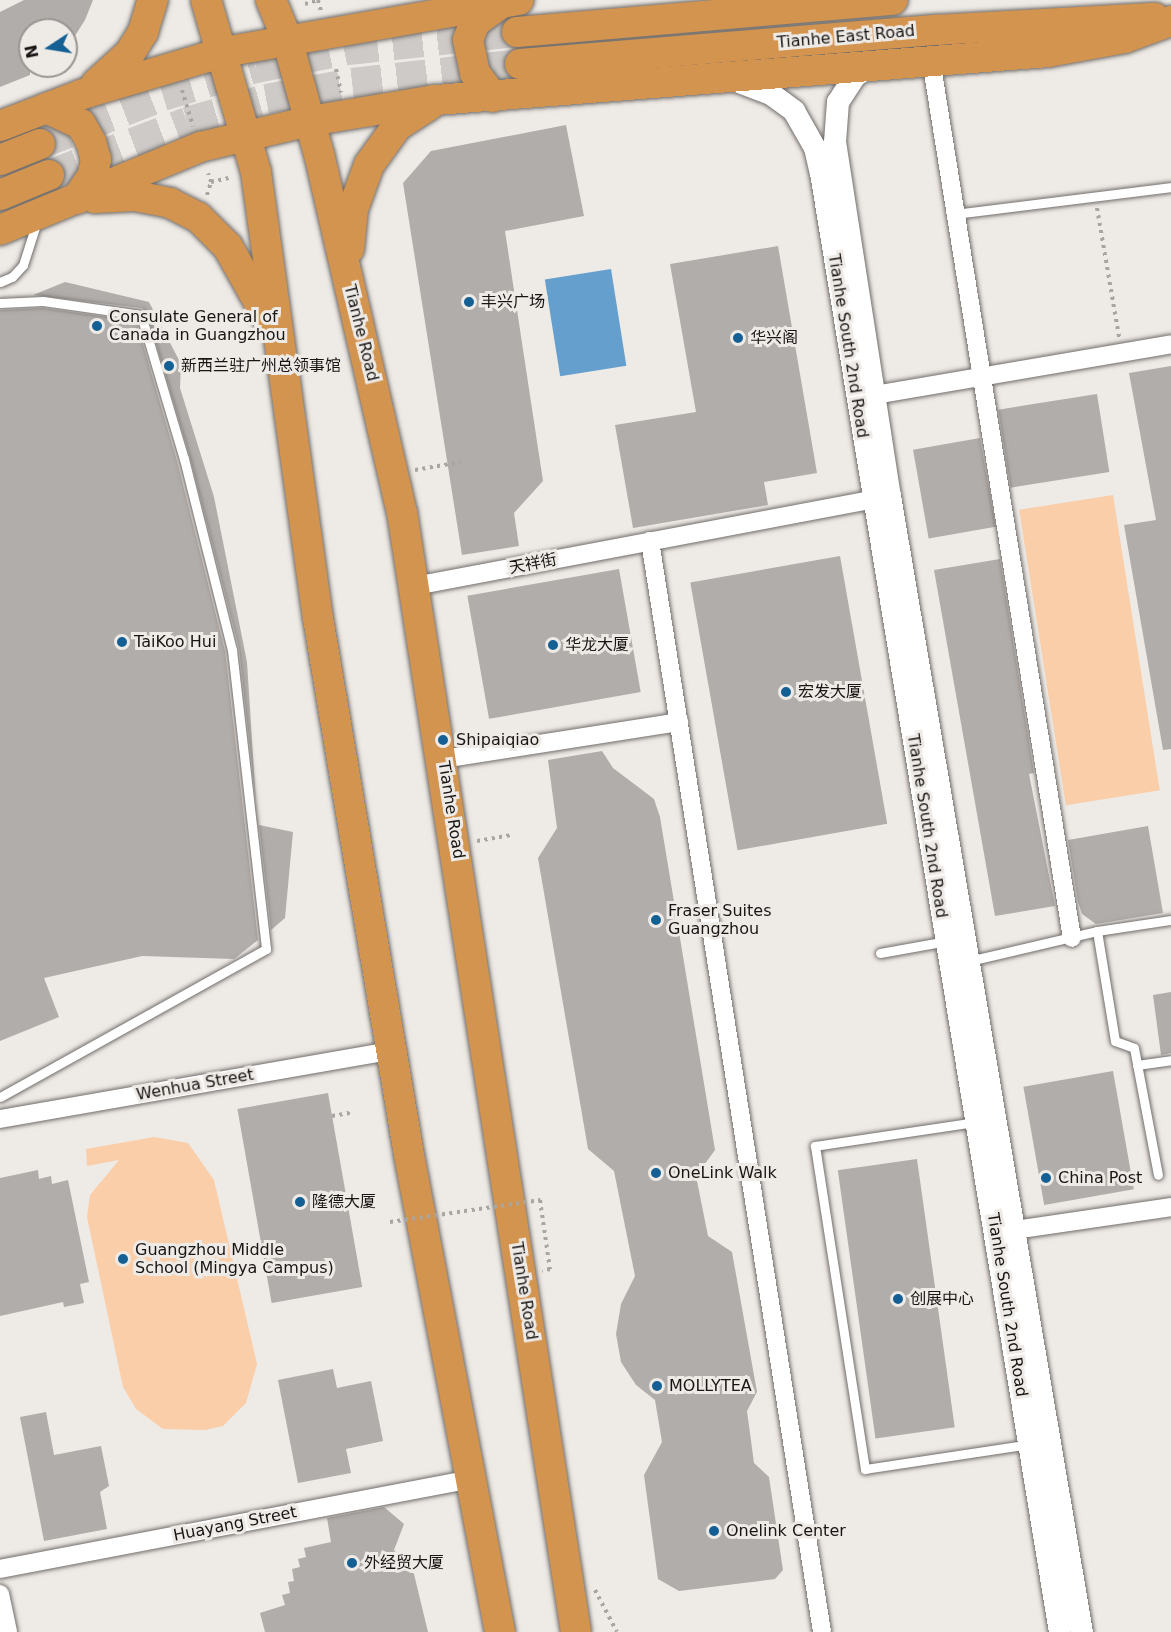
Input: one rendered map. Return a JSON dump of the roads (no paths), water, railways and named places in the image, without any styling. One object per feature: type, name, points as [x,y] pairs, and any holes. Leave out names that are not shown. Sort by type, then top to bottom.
[{"type":"highway","points":[[83,94],[116,70],[130,53],[143,32],[153,0]]},
{"type":"highway","points":[[206,0],[224,52],[247,134],[281,344],[310,571],[390,1051],[501,1632]]},
{"type":"highway","name":"Tianhe Road","points":[[271,0],[287,39],[310,121],[388,440],[415,586],[443,759],[576,1632]]},
{"type":"highway","points":[[464,0],[510,1]]},
{"type":"highway","name":"Tianhe East Road","points":[[517,32],[893,0]]},
{"type":"highway","points":[[0,126],[83,94],[224,52],[510,1]]},
{"type":"highway","points":[[493,98],[476,73],[468,40],[475,22],[510,1]]},
{"type":"highway","points":[[0,230],[185,152],[247,134],[310,121],[436,100],[493,98],[715,76],[1084,47],[1125,38],[1171,19]]},
{"type":"highway","name":"Tianhe East Road","points":[[520,64],[949,29],[1171,19]]},
{"type":"highway","points":[[350,291],[348,236],[369,165],[397,126],[436,100]]},
{"type":"highway","points":[[46,108],[81,124],[91,142],[96,159],[93,175],[77,199]]},
{"type":"highway","points":[[0,160],[40,144]]},
{"type":"highway","points":[[0,195],[50,175]]},
{"type":"highway","points":[[77,199],[135,196],[170,203],[198,218],[228,246],[256,292],[281,344]]},
{"type":"street","points":[[931,60],[1072,938]]},
{"type":"street","name":"Tianhe South 2nd Road","points":[[872,65],[855,76],[845,90],[834,120],[874,395],[881,498]]},
{"type":"street","name":"Tianhe South 2nd Road","points":[[715,76],[771,94],[794,111],[814,147],[881,498],[1040,1442],[1082,1632]]},
{"type":"street","points":[[874,395],[1171,344]]},
{"type":"street","name":"天祥街","points":[[415,586],[881,498]]},
{"type":"street","points":[[650,541],[822,1632]]},
{"type":"street","points":[[443,759],[679,722]]},
{"type":"street","name":"Tianhe South 2nd Road","points":[[955,940],[969,961],[986,1120],[1014,1230],[1060,1632]]},
{"type":"street","name":"Wenhua Street","points":[[0,1119],[390,1051]]},
{"type":"street","points":[[1014,1230],[1171,1207]]},
{"type":"street","name":"Huayang Street","points":[[0,1569],[471,1479]]},
{"type":"street","points":[[0,1594],[8,1632]]},
{"type":"lane","points":[[955,214],[1171,187]]},
{"type":"lane","points":[[0,282],[12,277],[23,265],[39,214]]},
{"type":"lane","points":[[0,303],[43,301],[141,315],[184,459],[232,650],[266,949],[0,1097]]},
{"type":"lane","points":[[969,961],[1097,932],[1171,920]]},
{"type":"lane","points":[[1097,932],[1114,1041],[1134,1048],[1158,1175]]},
{"type":"lane","points":[[880,953],[955,940]]},
{"type":"lane","points":[[1137,1065],[1171,1060]]},
{"type":"lane","points":[[986,1120],[815,1146],[865,1469],[1040,1442]]},
{"type":"water","points":[[611,269],[626,366],[560,376],[545,279]]},
{"type":"tunnel","points":[[40,144],[163,96],[256,68],[348,50],[517,32]]},
{"type":"tunnel","points":[[49,175],[187,122],[266,99],[352,83],[520,64]]},
{"type":"place","name":"丰兴广场","points":[[469,302]]},
{"type":"place","name":"Consulate General of Canada in Guangzhou","points":[[97,326]]},
{"type":"place","name":"华兴阁","points":[[738,338]]},
{"type":"place","name":"新西兰驻广州总领事馆","points":[[169,366]]},
{"type":"place","name":"TaiKoo Hui","points":[[122,642]]},
{"type":"place","name":"华龙大厦","points":[[553,645]]},
{"type":"place","name":"宏发大厦","points":[[786,692]]},
{"type":"place","name":"Shipaiqiao","points":[[443,740]]},
{"type":"place","name":"Fraser Suites Guangzhou","points":[[656,920]]},
{"type":"place","name":"OneLink Walk","points":[[656,1173]]},
{"type":"place","name":"China Post","points":[[1046,1178]]},
{"type":"place","name":"隆德大厦","points":[[300,1202]]},
{"type":"place","name":"Guangzhou Middle School (Mingya Campus)","points":[[123,1259]]},
{"type":"place","name":"创展中心","points":[[898,1299]]},
{"type":"place","name":"MOLLYTEA","points":[[657,1386]]},
{"type":"place","name":"Onelink Center","points":[[714,1531]]},
{"type":"place","name":"外经贸大厦","points":[[352,1563]]}]
